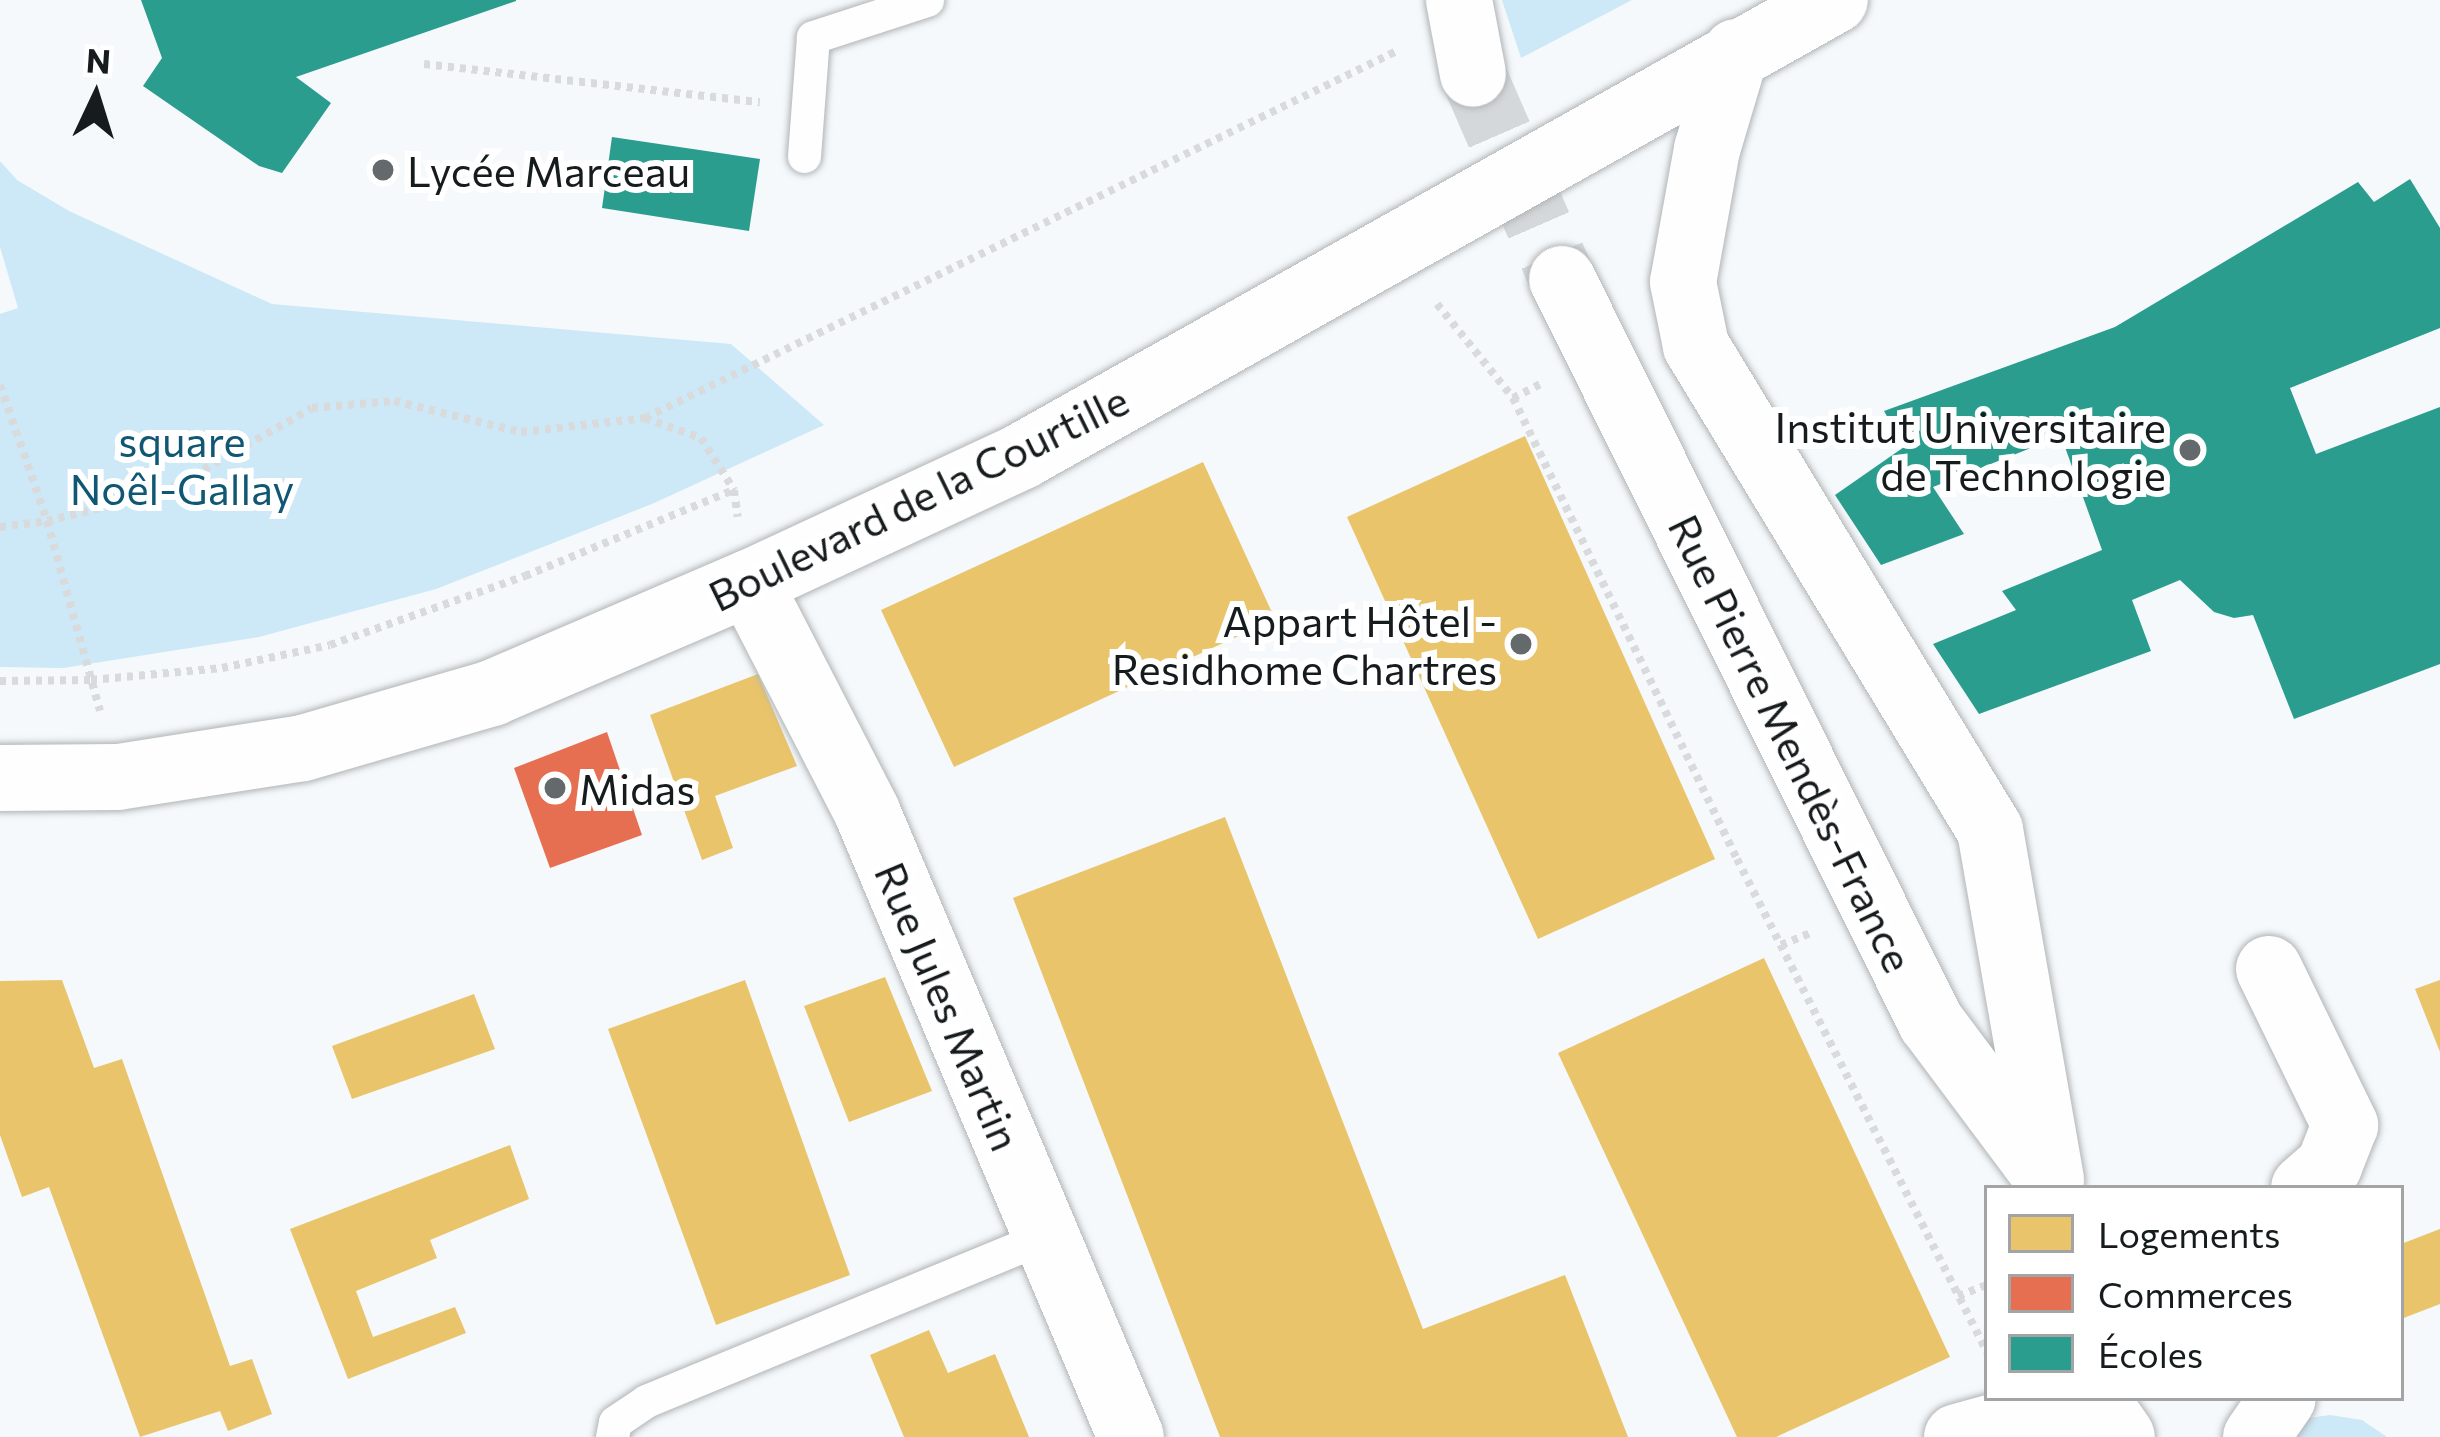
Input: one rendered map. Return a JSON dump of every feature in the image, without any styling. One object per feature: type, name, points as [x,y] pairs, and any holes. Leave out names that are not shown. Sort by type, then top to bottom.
[{"type":"main road","name":"Boulevard de la Courtille","points":[[0,778],[118,777],[303,748],[492,693],[749,583],[1022,456],[1835,0]]},
{"type":"main road","points":[[1736,52],[1707,149],[1683,281],[1696,346],[1990,830],[2053,1185]]},
{"type":"main road","name":"Rue Pierre Mendès-France","points":[[1562,279],[1931,1022],[2053,1185]]},
{"type":"main road","name":"Rue Jules Martin","points":[[749,583],[866,812],[1131,1437]]},
{"type":"main road","points":[[2269,969],[2345,1125],[2329,1166],[2307,1185]]},
{"type":"main road","points":[[1957,1437],[2088,1401]]},
{"type":"main road","points":[[2096,1401],[2122,1437]]},
{"type":"main road","points":[[2256,1437],[2281,1401]]},
{"type":"lane","points":[[804,156],[813,37],[927,0]]},
{"type":"lane","points":[[612,1437],[615,1422],[646,1401],[1046,1236]]},
{"type":"path","points":[[0,526],[47,521],[162,493],[312,408],[394,400],[521,432],[645,418],[1464,31]]},
{"type":"path","points":[[424,64],[768,103],[809,101]]},
{"type":"path","points":[[1390,247],[1513,398],[1984,1346]]},
{"type":"path","points":[[1513,398],[1559,376]]},
{"type":"path","points":[[0,386],[47,521],[118,777]]},
{"type":"path","points":[[645,418],[700,438],[734,490],[749,583]]},
{"type":"path","points":[[0,681],[91,680],[222,668],[330,645],[525,576],[734,490]]},
{"type":"path","points":[[1781,945],[1824,927]]},
{"type":"path","points":[[1958,1296],[1984,1286]]},
{"type":"green space","points":[[1502,0],[1632,0],[1521,58]]},
{"type":"green space","name":"square Noêl-Gallay","points":[[0,161],[17,180],[69,211],[272,304],[731,344],[824,425],[652,504],[436,589],[259,637],[63,668],[0,667],[0,314],[18,308],[0,247]]},
{"type":"green space","points":[[2330,1415],[2362,1420],[2387,1437],[2282,1437],[2302,1419]]},
{"type":"building: Logements","points":[[1525,436],[1715,859],[1538,939],[1347,517]]},
{"type":"building: Logements","points":[[1203,462],[1275,619],[954,767],[881,610]]},
{"type":"building: Logements","points":[[758,674],[797,766],[715,796],[733,848],[702,860],[650,715]]},
{"type":"building: Logements","points":[[1225,817],[1423,1329],[1565,1275],[1628,1437],[1220,1437],[1013,898]]},
{"type":"building: Logements","points":[[1764,958],[1950,1357],[1776,1437],[1737,1437],[1558,1053]]},
{"type":"building: Logements","points":[[885,977],[932,1091],[849,1122],[804,1006]]},
{"type":"building: Logements","points":[[62,980],[94,1068],[122,1059],[230,1366],[252,1359],[272,1414],[228,1431],[220,1411],[140,1437],[49,1187],[22,1197],[0,1135],[0,981]]},
{"type":"building: Logements","points":[[745,980],[850,1275],[716,1325],[608,1029]]},
{"type":"building: Logements","points":[[2440,980],[2440,1052],[2415,989]]},
{"type":"building: Logements","points":[[474,994],[495,1049],[352,1099],[332,1046]]},
{"type":"building: Logements","points":[[510,1145],[529,1199],[430,1240],[437,1258],[356,1291],[373,1337],[455,1307],[466,1333],[348,1379],[290,1229]]},
{"type":"building: Logements","points":[[2440,1229],[2440,1304],[2404,1318],[2404,1243]]},
{"type":"building: Logements","points":[[929,1330],[948,1373],[995,1354],[1029,1437],[904,1437],[870,1355]]},
{"type":"building: Commerces","points":[[607,732],[642,835],[550,868],[514,768]]},
{"type":"building: Écoles","points":[[141,0],[516,1],[296,77],[331,103],[282,173],[259,166],[143,86],[162,58]]},
{"type":"building: Écoles","points":[[612,137],[760,159],[749,231],[602,208]]},
{"type":"building: Écoles","name":"Institut Universitaire de Technologie","points":[[2410,179],[2440,228],[2440,328],[2290,388],[2316,454],[2440,407],[2440,664],[2294,719],[2253,615],[2234,618],[2214,612],[2180,580],[2132,600],[2151,651],[1979,714],[1933,644],[2016,610],[2002,591],[2102,550],[2061,436],[1933,487],[1964,534],[1881,565],[1835,495],[1904,447],[1884,411],[2115,327],[2358,182],[2374,202]]},
{"type":"tunnel","points":[[1473,74],[1562,279]]},
{"type":"place","name":"Lycée Marceau","points":[[383,170]]},
{"type":"place","name":"Institut Universitaire de Technologie","points":[[2190,450]]},
{"type":"place","name":"Appart Hôtel - Residhome Chartres","points":[[1521,644]]},
{"type":"place","name":"Midas","points":[[555,788]]}]
